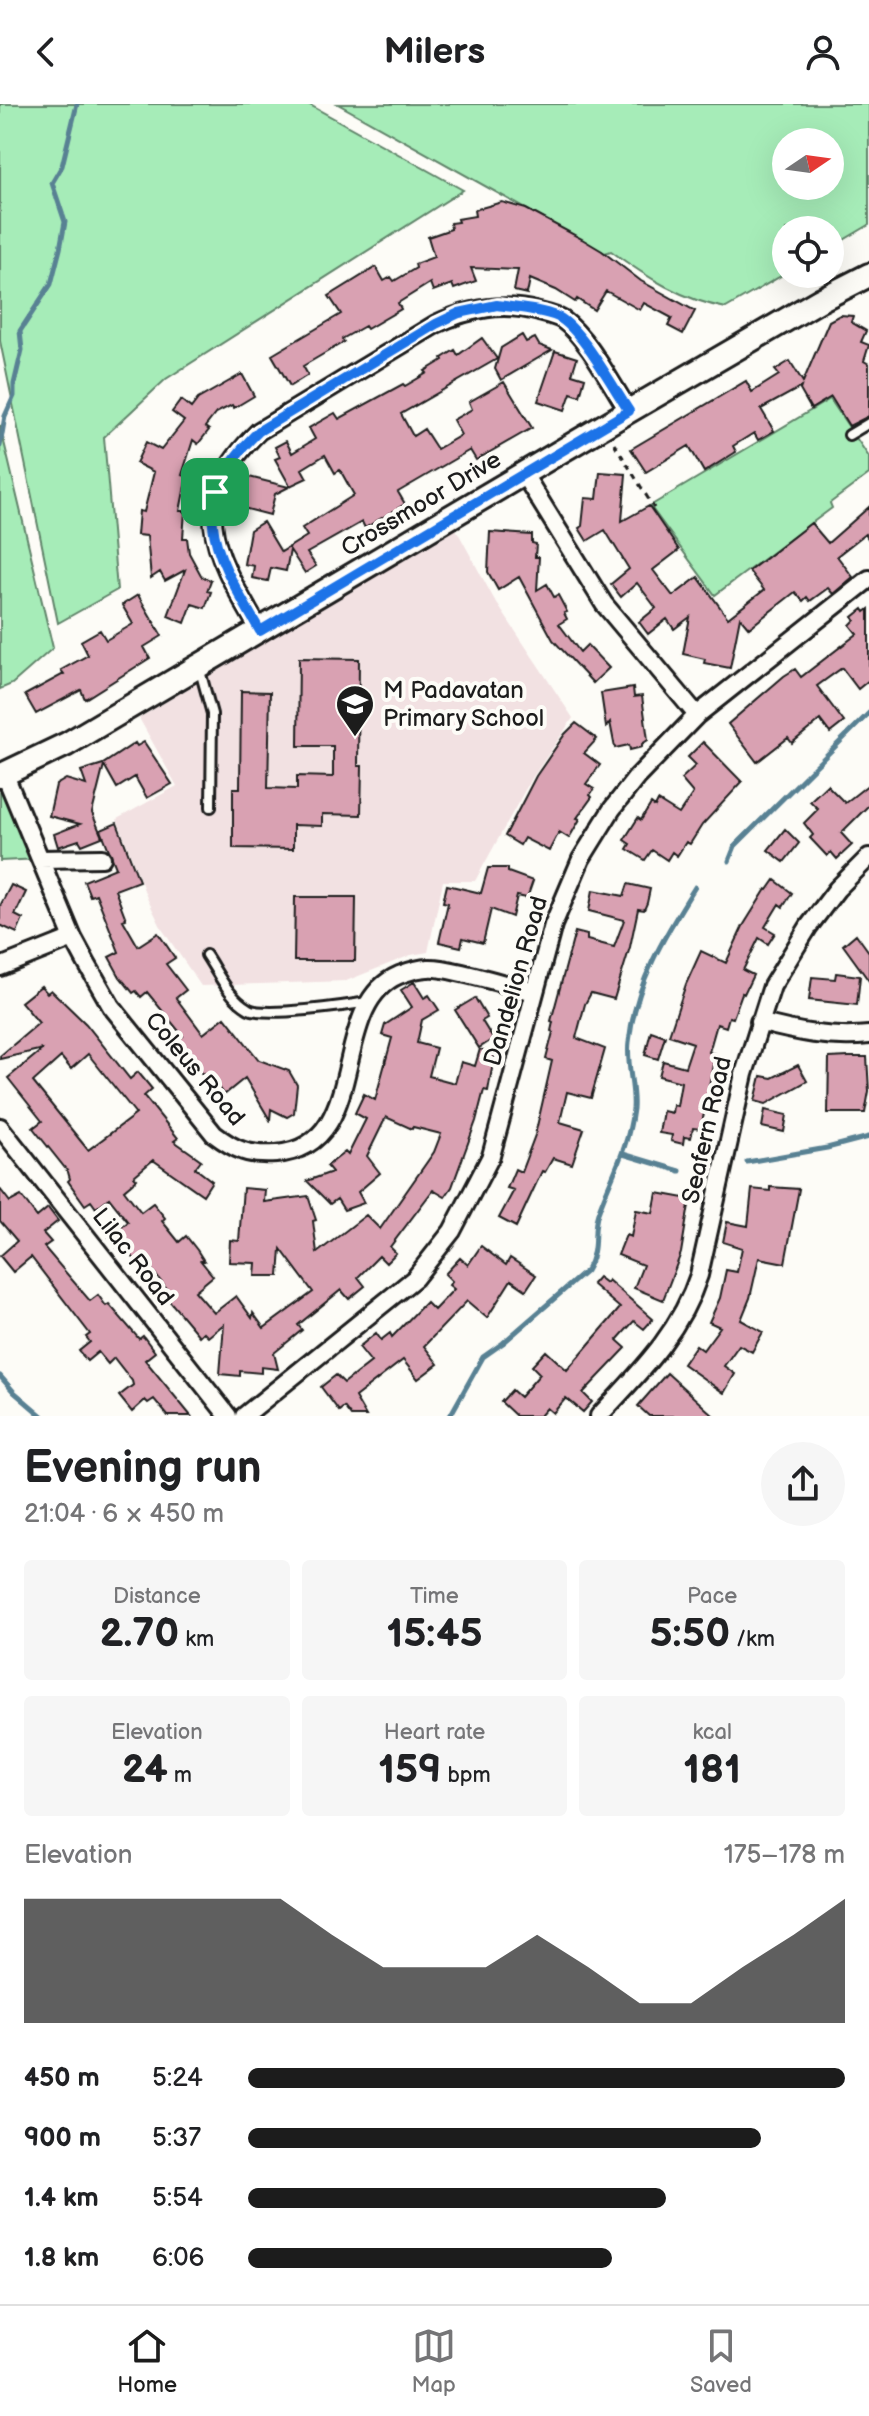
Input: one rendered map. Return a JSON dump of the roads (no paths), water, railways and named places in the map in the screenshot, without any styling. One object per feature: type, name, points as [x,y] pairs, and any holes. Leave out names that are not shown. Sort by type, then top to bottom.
[{"type":"street","name":"Crossmoor Drive","points":[[2,775],[67,744],[629,411],[867,280]]},
{"type":"street","points":[[260,631],[219,553],[213,531],[218,483],[235,454],[259,431],[436,324],[459,313],[497,305],[560,318],[587,348],[629,411]]},
{"type":"street","points":[[523,473],[604,604],[697,715]]},
{"type":"street","name":"Dandelion Road","points":[[244,1416],[415,1278],[452,1231],[491,1156],[553,925],[581,859],[612,809],[637,777],[697,715],[869,579]]},
{"type":"street","name":"Coleus Road","points":[[2,775],[73,938],[111,1006],[214,1134],[233,1149],[251,1153],[283,1153],[307,1144],[320,1134],[334,1114],[368,1002],[395,977],[431,967],[535,992]]},
{"type":"street","name":"Seafern Road","points":[[599,1416],[654,1356],[676,1328],[690,1302],[699,1275],[744,1074],[772,986],[809,926],[837,889],[869,857]]},
{"type":"street","points":[[40,859],[102,858]]},
{"type":"street","points":[[0,967],[73,938]]},
{"type":"street","points":[[759,1022],[795,1032],[841,1038],[869,1035]]},
{"type":"street","name":"Lilac Road","points":[[0,1127],[228,1416]]},
{"type":"lane","points":[[849,435],[869,423]]},
{"type":"lane","points":[[199,666],[212,714],[211,807]]},
{"type":"lane","points":[[206,955],[231,994],[249,1008],[266,1012],[368,1002]]},
{"type":"waterway","points":[[0,446],[5,416],[14,396],[22,350],[20,331],[51,284],[60,249],[65,222],[52,183],[62,166],[77,104]]},
{"type":"waterway","points":[[729,861],[735,846],[869,713]]},
{"type":"waterway","points":[[450,1416],[483,1357],[586,1271],[594,1248],[598,1213],[631,1124],[633,1101],[628,1050],[637,1000],[662,942],[695,887]]},
{"type":"waterway","points":[[747,1162],[869,1137]]},
{"type":"waterway","points":[[623,1154],[680,1171]]},
{"type":"waterway","points":[[0,1376],[42,1416]]},
{"type":"place","name":"M Padavatan Primary School","points":[[355,738]]}]
